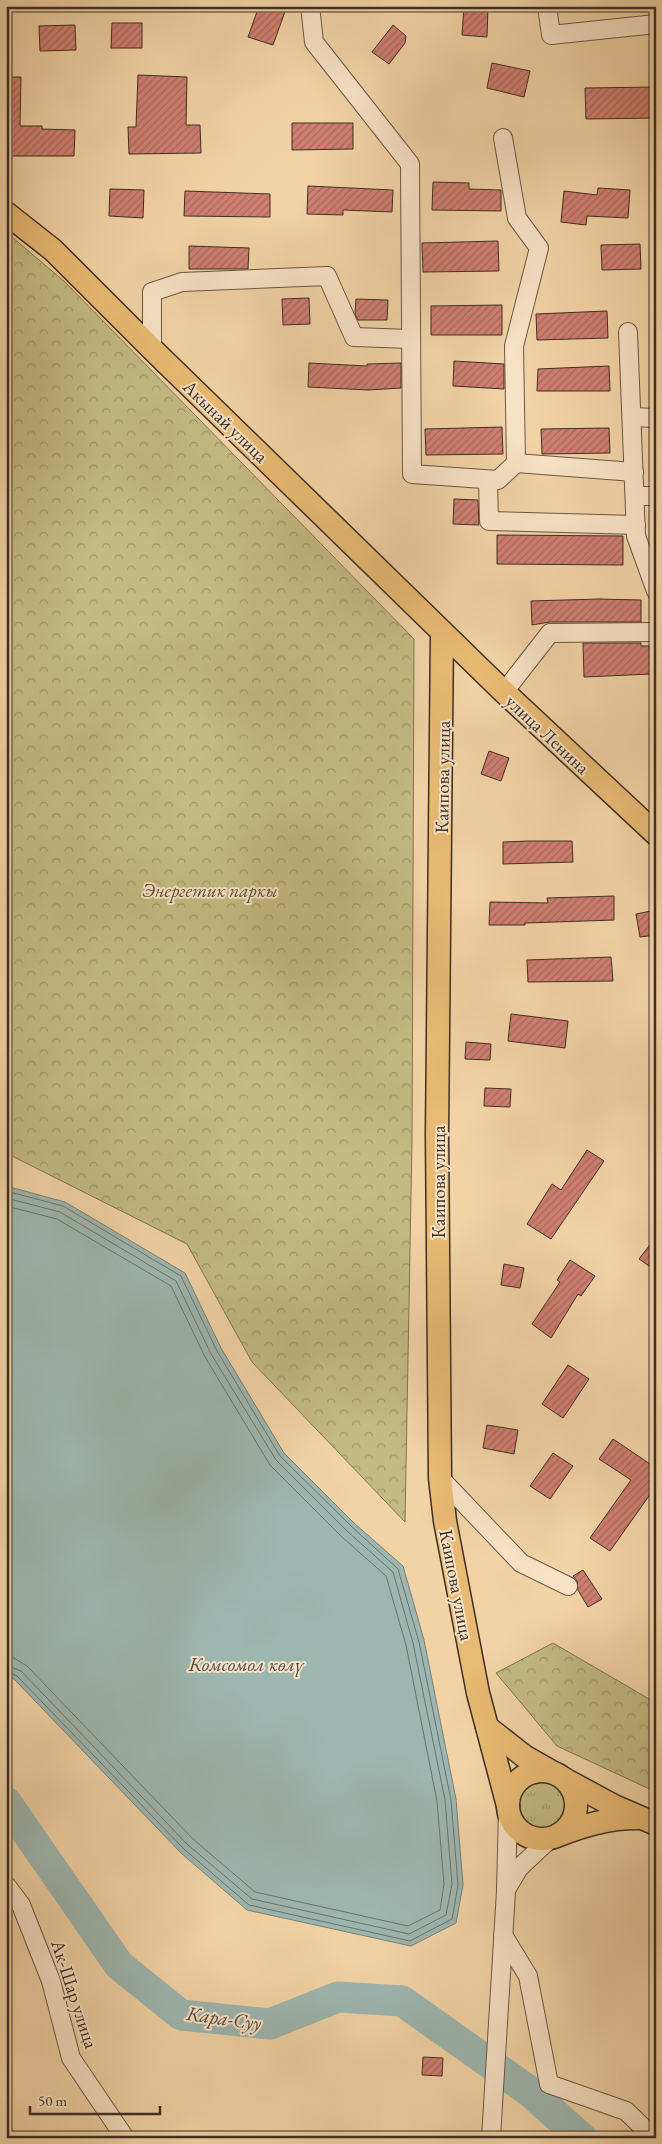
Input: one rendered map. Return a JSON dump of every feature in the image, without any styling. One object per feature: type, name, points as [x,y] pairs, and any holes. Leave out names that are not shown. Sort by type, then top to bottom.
[{"type":"main road","name":"Акынай улица","points":[[6,213],[53,250],[442,632]]},
{"type":"main road","name":"улица Ленина","points":[[442,632],[656,834]]},
{"type":"main road","name":"Каипова улица","points":[[442,632],[437,1134],[440,1478],[445,1521],[478,1693],[508,1807]]},
{"type":"main road","points":[[487,1727],[524,1756],[558,1776],[648,1821]]},
{"type":"main road","points":[[554,1837],[567,1828],[574,1817],[576,1803],[573,1790],[558,1776],[539,1771],[527,1774],[513,1788],[508,1807],[511,1820],[518,1830],[528,1836],[540,1839],[554,1837],[577,1828],[614,1818],[648,1821]]},
{"type":"street","points":[[310,6],[314,42],[410,164],[412,474],[498,480],[516,463],[514,346],[539,248],[517,218],[503,138]]},
{"type":"street","points":[[547,6],[551,35],[656,24]]},
{"type":"street","points":[[152,349],[152,292],[182,282],[261,277],[327,276],[354,337],[411,339]]},
{"type":"street","points":[[628,332],[636,536],[650,557],[656,591]]},
{"type":"street","points":[[632,418],[656,418]]},
{"type":"street","points":[[516,463],[634,472]]},
{"type":"street","points":[[488,480],[489,521],[636,525]]},
{"type":"street","points":[[635,496],[656,496]]},
{"type":"street","points":[[504,692],[550,633],[656,632]]},
{"type":"street","points":[[440,1478],[521,1563],[568,1586]]},
{"type":"street","points":[[492,2132],[506,1891],[508,1807]]},
{"type":"street","points":[[506,1891],[519,1868],[554,1837]]},
{"type":"street","name":"Ак-Шар улица","points":[[6,1885],[21,1905],[51,1981],[71,2058],[125,2138]]},
{"type":"street","points":[[503,1935],[528,1976],[549,2084],[626,2112],[654,2138]]},
{"type":"green space","name":"Энергетик паркы","points":[[6,232],[65,282],[414,639],[412,1141],[405,1522],[252,1362],[187,1244],[6,1153]]},
{"type":"green space","points":[[553,1643],[656,1703],[656,1792],[557,1746],[496,1673]]},
{"type":"green space","points":[[542,1780],[556,1784],[563,1791],[567,1805],[563,1819],[556,1826],[542,1830],[528,1826],[521,1819],[517,1805],[521,1791],[528,1784]]},
{"type":"water","name":"Комсомол көлү","points":[[6,1186],[65,1202],[185,1273],[221,1348],[284,1453],[354,1523],[403,1566],[424,1640],[456,1799],[463,1885],[456,1923],[411,1946],[247,1910],[181,1853],[14,1679],[6,1675]]},
{"type":"building","points":[[259,6],[287,6],[273,45],[248,37]]},
{"type":"building","points":[[464,6],[488,6],[487,37],[462,35]]},
{"type":"building","points":[[112,23],[142,23],[142,48],[111,48]]},
{"type":"building","points":[[75,25],[76,50],[40,51],[39,26]]},
{"type":"building","points":[[393,25],[406,36],[405,43],[389,64],[372,52]]},
{"type":"building","points":[[492,63],[530,71],[524,97],[487,88]]},
{"type":"building","points":[[138,75],[187,77],[186,125],[200,125],[201,153],[129,154],[128,127],[136,127]]},
{"type":"building","points":[[6,77],[21,77],[20,126],[42,126],[42,129],[75,130],[74,156],[6,156]]},
{"type":"building","points":[[656,87],[656,118],[586,119],[585,88]]},
{"type":"building","points":[[292,123],[353,123],[353,149],[292,150]]},
{"type":"building","points":[[433,182],[469,183],[469,189],[501,190],[501,211],[432,210]]},
{"type":"building","points":[[308,186],[393,190],[392,212],[343,210],[343,215],[307,214]]},
{"type":"building","points":[[598,188],[630,190],[628,218],[587,216],[586,225],[561,222],[564,191],[597,195]]},
{"type":"building","points":[[110,189],[144,190],[143,218],[109,216]]},
{"type":"building","points":[[185,191],[270,194],[270,217],[184,216]]},
{"type":"building","points":[[498,241],[499,271],[423,272],[422,243]]},
{"type":"building","points":[[640,244],[641,269],[602,270],[601,245]]},
{"type":"building","points":[[189,246],[249,248],[248,269],[189,269]]},
{"type":"building","points":[[309,298],[310,324],[283,325],[282,299]]},
{"type":"building","points":[[356,299],[388,300],[387,320],[358,320],[355,314]]},
{"type":"building","points":[[502,305],[502,335],[431,335],[431,306]]},
{"type":"building","points":[[607,311],[608,338],[537,340],[536,314]]},
{"type":"building","points":[[454,361],[504,364],[504,389],[453,386]]},
{"type":"building","points":[[309,363],[367,366],[367,364],[401,363],[401,388],[368,390],[308,387]]},
{"type":"building","points":[[609,366],[610,391],[537,391],[538,369]]},
{"type":"building","points":[[502,427],[503,454],[426,455],[425,429]]},
{"type":"building","points":[[609,428],[610,453],[542,454],[541,429]]},
{"type":"building","points":[[454,499],[478,500],[479,525],[453,524]]},
{"type":"building","points":[[497,535],[623,536],[623,565],[497,564]]},
{"type":"building","points":[[641,600],[641,622],[550,622],[532,625],[531,601]]},
{"type":"building","points":[[583,643],[641,643],[641,646],[650,646],[651,674],[584,677]]},
{"type":"building","points":[[489,751],[509,758],[501,781],[481,774]]},
{"type":"building","points":[[572,841],[573,862],[503,864],[503,842]]},
{"type":"building","points":[[614,896],[614,920],[489,925],[490,902],[548,903],[547,898]]},
{"type":"building","points":[[656,910],[656,935],[640,937],[636,914]]},
{"type":"building","points":[[611,957],[613,981],[528,982],[527,960]]},
{"type":"building","points":[[511,1014],[568,1021],[565,1048],[508,1041]]},
{"type":"building","points":[[466,1042],[491,1044],[490,1060],[465,1059]]},
{"type":"building","points":[[485,1088],[511,1089],[510,1107],[484,1106]]},
{"type":"building","points":[[587,1150],[604,1161],[551,1239],[527,1224],[552,1184],[561,1190]]},
{"type":"building","points":[[656,1237],[656,1271],[639,1259]]},
{"type":"building","points":[[570,1260],[595,1276],[581,1296],[578,1294],[551,1338],[532,1324],[560,1282],[557,1280]]},
{"type":"building","points":[[504,1264],[524,1268],[520,1288],[501,1285]]},
{"type":"building","points":[[568,1365],[589,1379],[563,1418],[542,1404]]},
{"type":"building","points":[[487,1425],[518,1430],[514,1454],[483,1448]]},
{"type":"building","points":[[613,1439],[656,1468],[656,1486],[610,1551],[590,1538],[631,1480],[599,1459]]},
{"type":"building","points":[[553,1453],[573,1466],[550,1499],[530,1486]]},
{"type":"building","points":[[583,1570],[602,1599],[588,1607],[578,1590],[577,1581],[573,1576]]},
{"type":"building","points":[[423,2057],[443,2058],[442,2076],[422,2075]]},
{"type":"waterway","name":"Кара-Суу","points":[[6,1802],[119,1965],[181,2015],[270,2024],[338,1997],[402,2001],[529,2091],[582,2138]]}]
